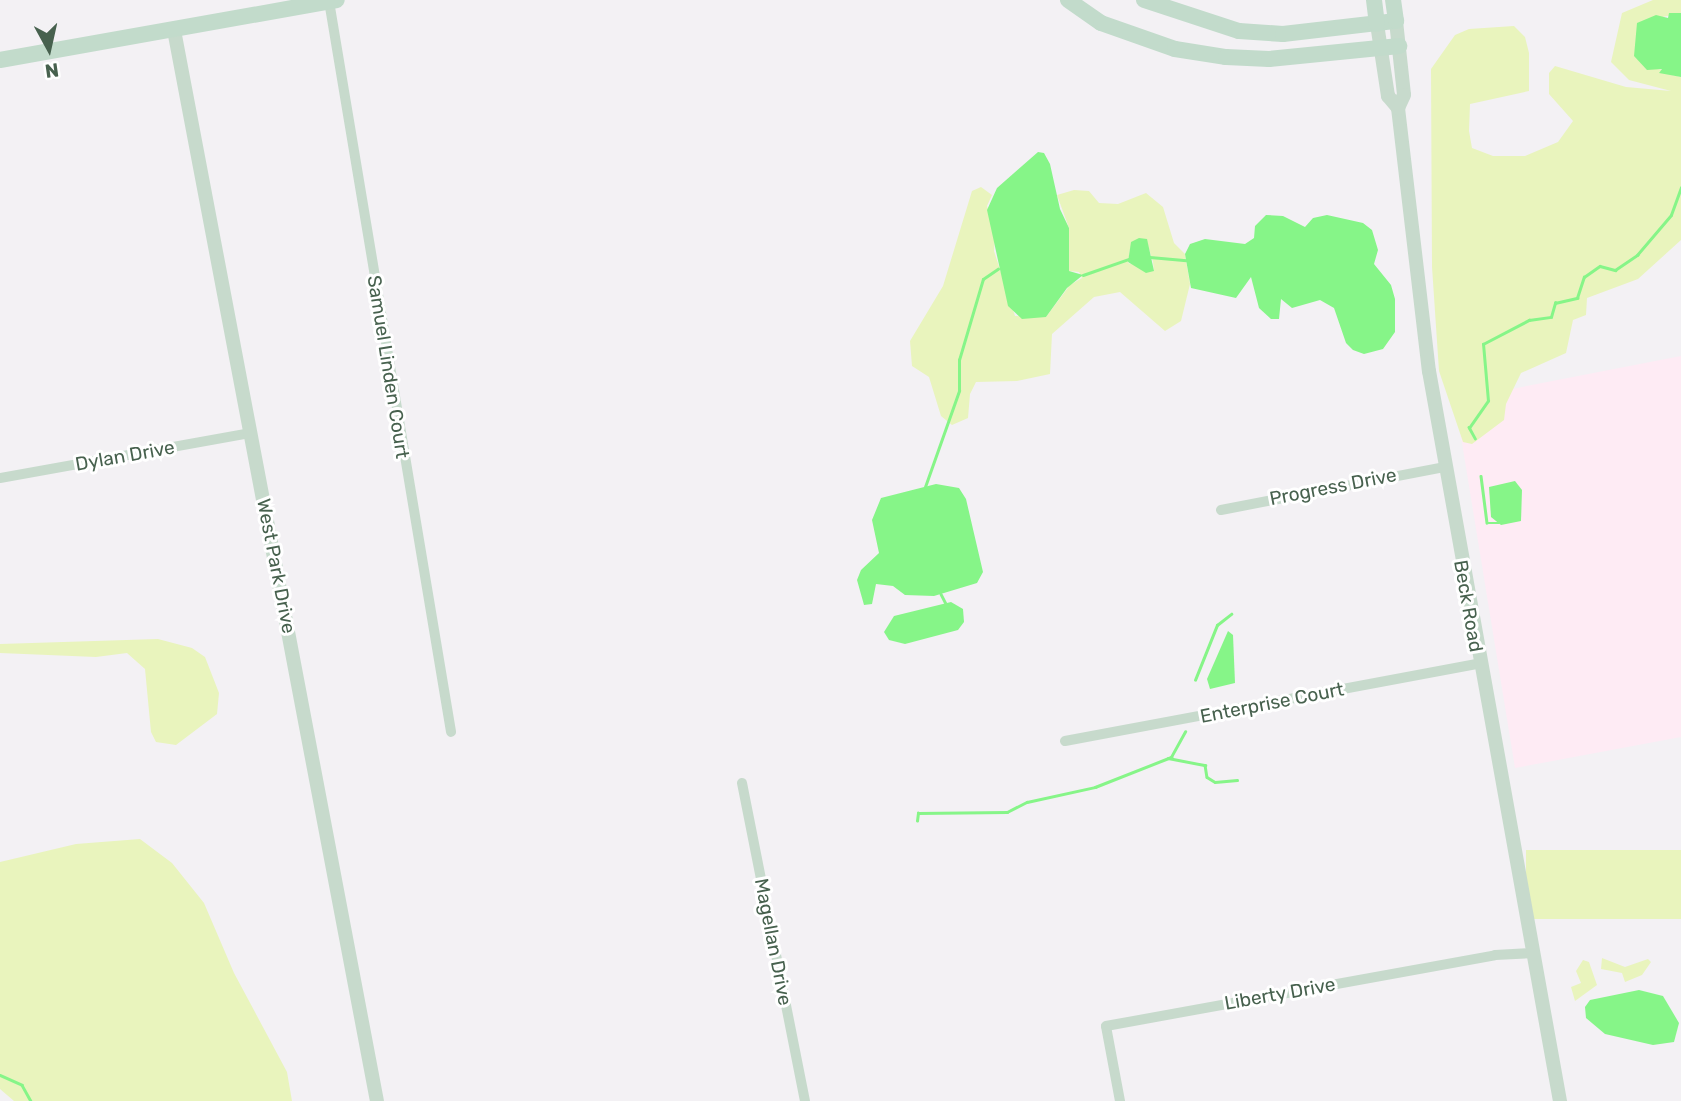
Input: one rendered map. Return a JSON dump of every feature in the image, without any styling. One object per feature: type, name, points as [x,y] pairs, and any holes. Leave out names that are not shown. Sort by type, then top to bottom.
[{"type":"main road","points":[[1068,0],[1101,23],[1175,49],[1213,55],[1269,59],[1399,46]]},
{"type":"main road","points":[[1144,0],[1239,31],[1283,34],[1396,21]]},
{"type":"main road","name":"Beck Road","points":[[1374,0],[1377,24]]},
{"type":"main road","name":"Beck Road","points":[[1393,0],[1396,21]]},
{"type":"main road","points":[[0,60],[333,1]]},
{"type":"street","name":"Samuel Linden Court","points":[[333,1],[451,732]]},
{"type":"street","name":"Beck Road","points":[[1396,21],[1404,94],[1398,108],[1444,467],[1530,953],[1560,1101]]},
{"type":"street","name":"Beck Road","points":[[1377,24],[1388,96],[1398,108]]},
{"type":"street","name":"West Park Drive","points":[[174,30],[377,1101]]},
{"type":"street","name":"Dylan Drive","points":[[0,478],[250,433]]},
{"type":"street","name":"Progress Drive","points":[[1221,510],[1444,467]]},
{"type":"street","name":"Enterprise Court","points":[[1065,741],[1478,664]]},
{"type":"street","name":"Magellan Drive","points":[[742,783],[805,1101]]},
{"type":"street","name":"Liberty Drive","points":[[1121,1101],[1106,1026],[1495,955],[1530,953]]},
{"type":"shaded area","points":[[1653,0],[1681,0],[1681,13],[1644,21],[1657,69],[1665,70],[1659,72],[1681,77],[1681,240],[1638,279],[1587,298],[1586,315],[1573,320],[1566,353],[1521,373],[1506,404],[1504,420],[1472,444],[1463,442],[1439,371],[1432,267],[1431,69],[1455,35],[1469,29],[1514,26],[1525,37],[1529,53],[1529,91],[1470,104],[1469,131],[1472,148],[1493,156],[1525,156],[1558,142],[1573,121],[1549,94],[1549,73],[1555,66],[1626,87],[1671,91],[1629,80],[1611,62],[1622,13]]},
{"type":"shaded area","points":[[1669,13],[1681,13],[1681,77],[1659,73],[1662,69],[1647,70],[1634,56],[1637,23],[1656,15],[1668,18]]},
{"type":"shaded area","points":[[1038,152],[1044,153],[1050,164],[1060,209],[1069,228],[1069,271],[1083,275],[1067,288],[1046,317],[1022,319],[1008,306],[987,210],[997,188]]},
{"type":"shaded area","points":[[981,187],[992,195],[987,206],[995,235],[994,251],[1015,316],[1046,317],[1070,285],[1082,278],[1079,272],[1069,271],[1069,228],[1057,195],[1074,190],[1089,191],[1099,203],[1118,204],[1146,193],[1163,207],[1174,243],[1185,254],[1190,284],[1181,321],[1165,331],[1120,292],[1094,297],[1052,334],[1050,374],[1017,381],[976,382],[970,394],[968,418],[952,425],[941,416],[929,377],[912,366],[910,341],[943,286],[972,191]],"holes":[[[1146,239],[1154,271],[1128,263],[1130,249]]]},
{"type":"shaded area","points":[[1266,215],[1283,216],[1305,227],[1313,218],[1327,215],[1363,223],[1372,230],[1378,250],[1374,264],[1391,285],[1395,299],[1395,332],[1383,349],[1364,354],[1353,350],[1346,343],[1334,308],[1320,300],[1292,308],[1281,299],[1279,319],[1271,319],[1259,308],[1251,277],[1236,298],[1191,288],[1185,254],[1190,244],[1205,239],[1245,244],[1254,238],[1255,226]]},
{"type":"shaded area","points":[[1139,238],[1147,239],[1154,271],[1146,273],[1128,262],[1131,242]]},
{"type":"shaded area","points":[[1681,356],[1681,737],[1515,768],[1455,400]]},
{"type":"shaded area","points":[[1515,481],[1522,490],[1521,521],[1501,525],[1491,517],[1489,487]]},
{"type":"shaded area","points":[[936,484],[959,488],[966,499],[983,572],[977,583],[934,596],[905,595],[893,586],[876,584],[872,604],[864,605],[857,580],[861,570],[879,553],[872,520],[881,498]]},
{"type":"shaded area","points":[[951,602],[963,609],[964,622],[958,630],[905,644],[889,640],[884,632],[894,616]]},
{"type":"shaded area","points":[[1228,631],[1233,635],[1235,683],[1210,689],[1207,679]]},
{"type":"shaded area","points":[[158,639],[192,648],[205,657],[219,693],[217,714],[176,745],[156,742],[151,732],[145,669],[127,653],[96,657],[0,653],[0,644]]},
{"type":"shaded area","points":[[140,839],[172,863],[204,903],[234,973],[287,1072],[292,1101],[14,1101],[0,1089],[0,862],[76,844]]},
{"type":"shaded area","points":[[1526,850],[1681,850],[1681,919],[1526,919]]},
{"type":"shaded area","points":[[1602,958],[1625,967],[1648,959],[1651,962],[1642,975],[1625,982],[1622,973],[1601,969]]},
{"type":"shaded area","points":[[1583,960],[1589,962],[1597,985],[1575,1001],[1571,987],[1581,983],[1576,971]]},
{"type":"shaded area","points":[[1639,990],[1663,996],[1679,1023],[1674,1042],[1653,1045],[1605,1034],[1586,1018],[1585,1007],[1590,1000]]},
{"type":"waterway","points":[[1475,439],[1469,428],[1488,401],[1483,344],[1529,320],[1551,317],[1555,303],[1577,298],[1584,277],[1600,266],[1615,270],[1637,255],[1671,215],[1681,188]]},
{"type":"waterway","points":[[1150,257],[1186,260]]},
{"type":"waterway","points":[[1083,275],[1129,259]]},
{"type":"waterway","points":[[925,487],[959,391],[959,360],[983,279],[998,269]]},
{"type":"waterway","points":[[1481,476],[1487,523],[1499,523]]},
{"type":"waterway","points":[[941,594],[947,606]]},
{"type":"waterway","points":[[1195,680],[1217,625],[1231,614]]},
{"type":"waterway","points":[[917,821],[918,813],[1007,812],[1027,802],[1095,787],[1171,757],[1185,732]]},
{"type":"waterway","points":[[1168,758],[1205,765],[1207,777],[1215,782],[1237,780]]},
{"type":"waterway","points":[[0,1075],[22,1085],[31,1101]]}]
